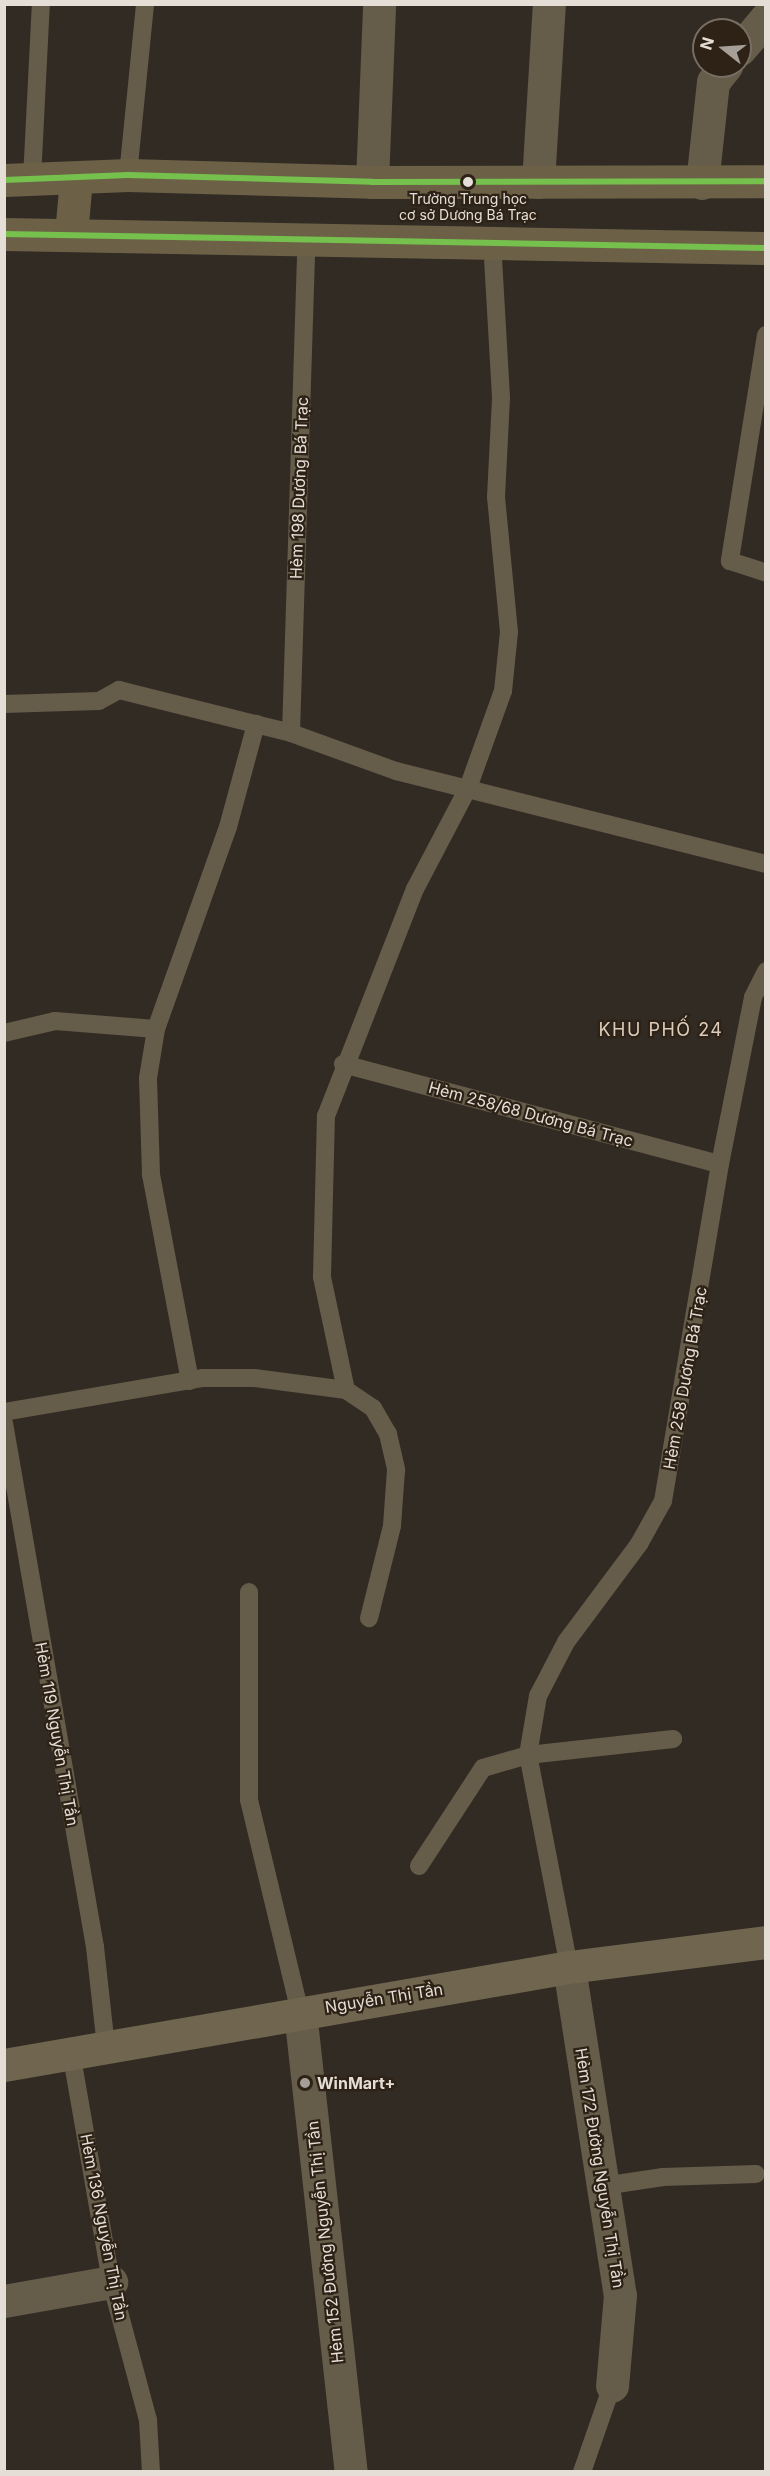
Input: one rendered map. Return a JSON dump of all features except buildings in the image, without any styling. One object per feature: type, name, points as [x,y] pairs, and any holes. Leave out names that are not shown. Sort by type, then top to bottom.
[{"type":"main road","points":[[19,179],[76,179],[128,175],[372,182],[765,182]]},
{"type":"main road","points":[[71,234],[76,179]]},
{"type":"main road","points":[[4,234],[71,234],[306,243],[492,241],[765,248]]},
{"type":"main road","name":"Nguyễn Thị Tần","points":[[4,2065],[569,1967],[765,1942]]},
{"type":"street","points":[[372,182],[379,4]]},
{"type":"street","points":[[538,182],[549,4]]},
{"type":"street","points":[[752,34],[765,18]]},
{"type":"street","points":[[702,183],[713,82],[716,78]]},
{"type":"street","name":"Hẻm 172 Đường Nguyễn Thị Tần","points":[[569,1967],[620,2295],[612,2386]]},
{"type":"street","name":"Hẻm 152 Đường Nguyễn Thị Tần","points":[[300,2012],[351,2472]]},
{"type":"street","points":[[4,2301],[111,2282]]},
{"type":"lane","points":[[19,179],[40,4]]},
{"type":"lane","points":[[128,175],[145,4]]},
{"type":"lane","points":[[346,1390],[322,1277],[320,1217],[326,1116],[343,1065],[415,889],[468,788],[503,691],[509,633],[496,497],[501,397],[492,241]]},
{"type":"lane","name":"Hẻm 198 Dương Bá Trạc","points":[[291,733],[306,243]]},
{"type":"lane","points":[[765,335],[730,561],[765,573]]},
{"type":"lane","points":[[4,704],[99,701],[119,690],[291,733],[396,771],[765,864]]},
{"type":"lane","points":[[190,1381],[151,1174],[148,1078],[156,1029],[228,827],[256,724]]},
{"type":"lane","name":"Hẻm 258 Dương Bá Trạc","points":[[528,1755],[538,1696],[567,1642],[639,1544],[663,1501],[720,1164],[753,997],[765,971]]},
{"type":"lane","points":[[4,1033],[55,1021],[156,1029]]},
{"type":"lane","name":"Hẻm 258/68 Dương Bá Trạc","points":[[343,1065],[720,1164]]},
{"type":"lane","points":[[4,1412],[190,1381],[255,1378],[346,1390],[373,1408],[388,1434],[396,1470],[392,1526],[369,1618]]},
{"type":"lane","name":"Hẻm 119 Nguyễn Thị Tần","points":[[4,1423],[94,1947],[106,2046]]},
{"type":"lane","points":[[249,1592],[249,1800],[300,2012]]},
{"type":"lane","points":[[419,1866],[483,1768],[528,1755],[673,1739]]},
{"type":"lane","points":[[528,1755],[569,1967]]},
{"type":"lane","name":"Hẻm 136 Nguyễn Thị Tần","points":[[71,2052],[111,2282],[148,2420],[151,2472]]},
{"type":"lane","points":[[603,2186],[663,2177],[756,2174]]},
{"type":"lane","name":"Hẻm 172 Đường Nguyễn Thị Tần","points":[[582,2472],[612,2386]]},
{"type":"transit line","name":"152","points":[[4,180],[128,175],[372,182],[766,181]]},
{"type":"transit line","name":"152","points":[[4,234],[766,248]]},
{"type":"place","name":"Trường Trung học cơ sở Dương Bá Trạc","points":[[468,182]]},
{"type":"place","name":"WinMart+","points":[[305,2083]]},
{"type":"district","name":"KHU PHỐ 24","points":[[661,1030]]}]
